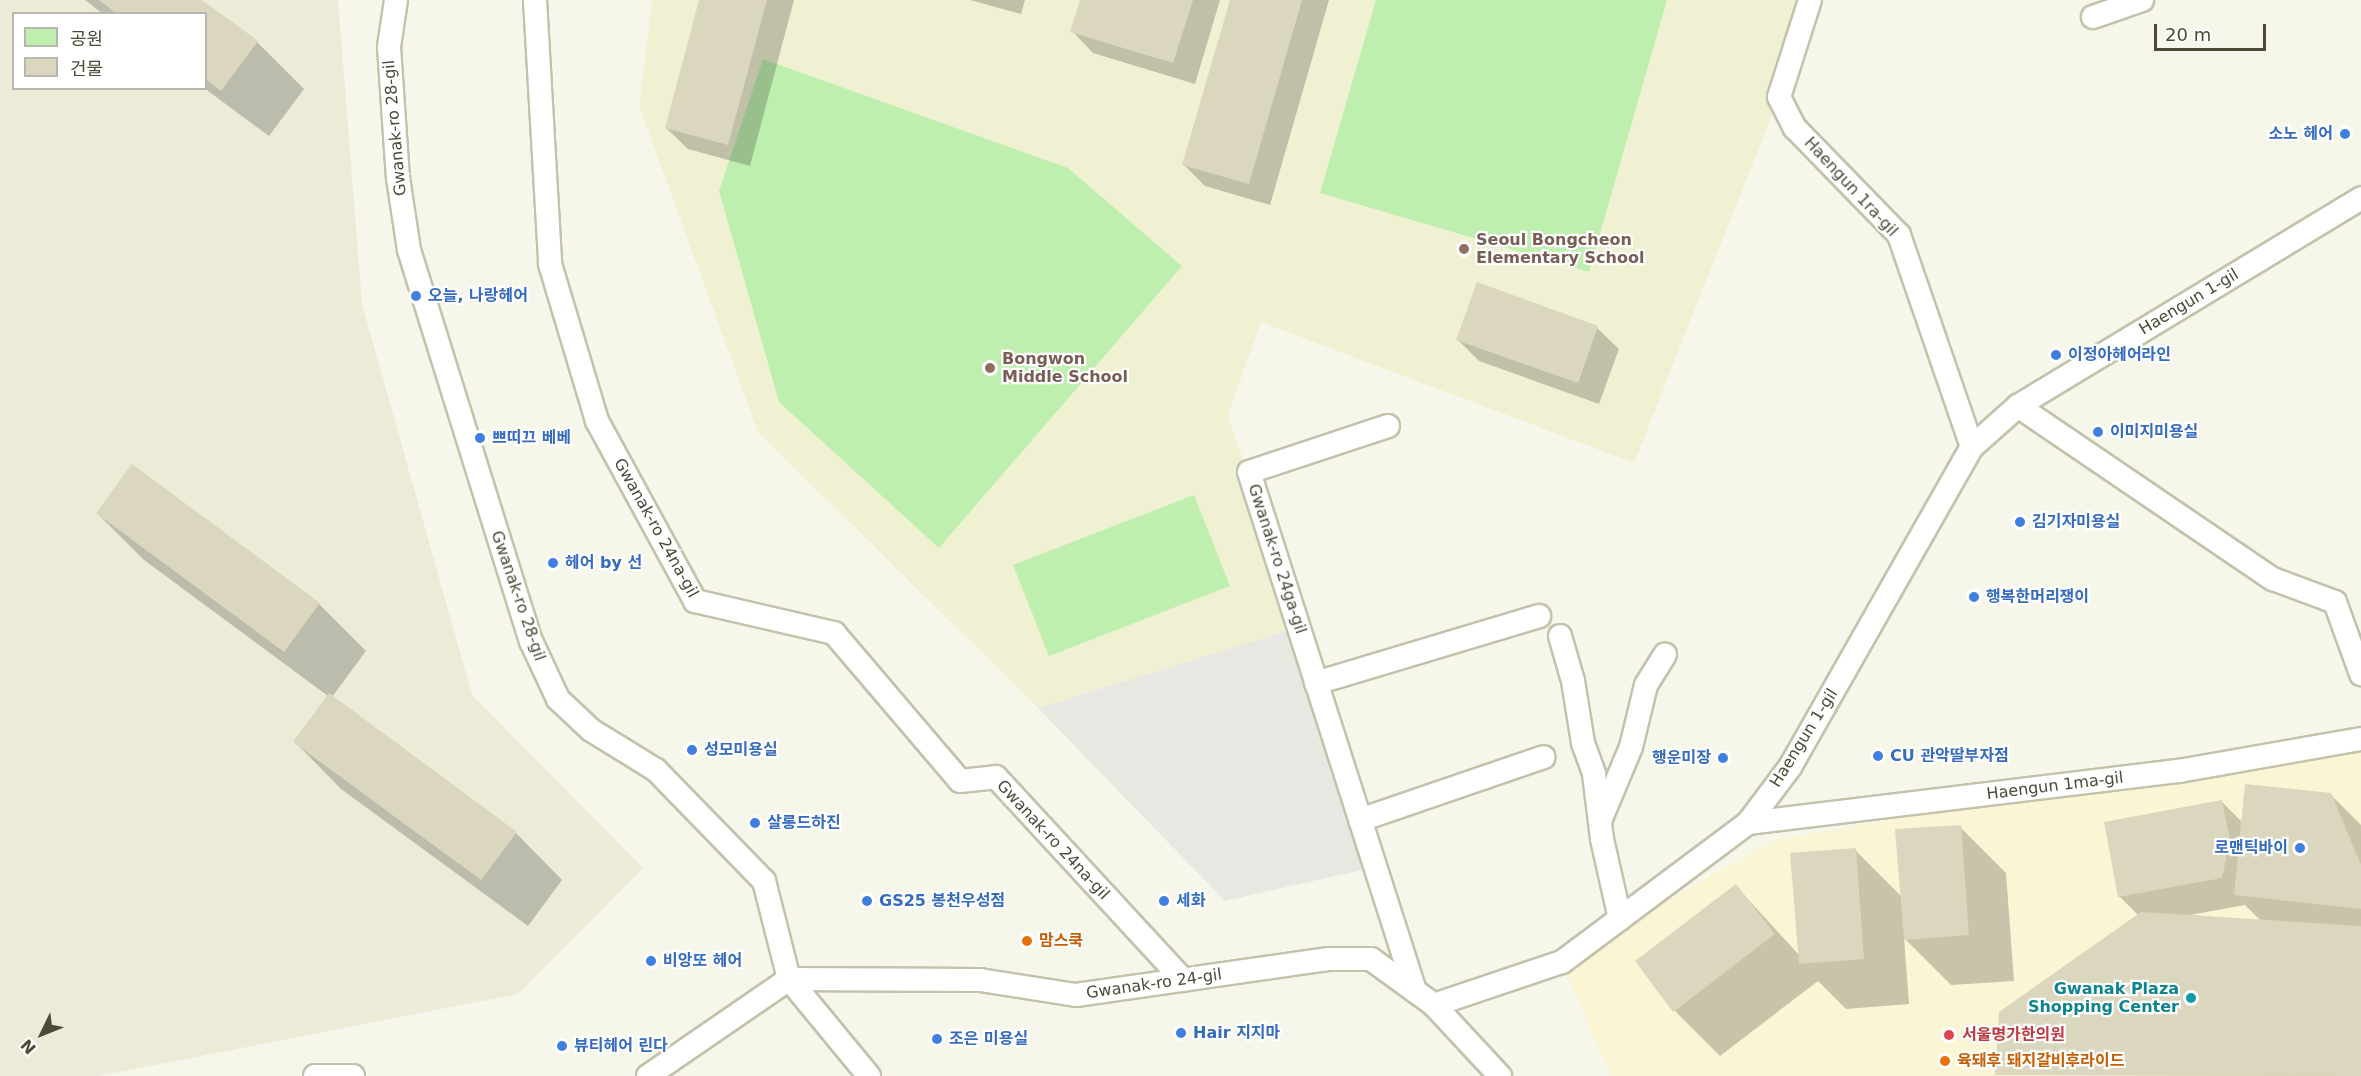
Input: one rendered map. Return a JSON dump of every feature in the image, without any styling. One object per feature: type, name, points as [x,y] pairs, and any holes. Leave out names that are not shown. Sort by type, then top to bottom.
[{"type":"lane","name":"Gwanak-ro 28-gil","points":[[396,0],[389,46],[398,177],[409,250],[531,641],[558,699],[591,730],[656,770],[764,880],[789,979],[869,1076]]},
{"type":"lane","name":"Gwanak-ro 24na-gil","points":[[535,0],[550,264],[597,421],[694,602],[834,633],[960,781],[996,777],[1183,980]]},
{"type":"lane","name":"Haengun 1ra-gil","points":[[1810,0],[1779,97],[1795,128],[1899,235],[1972,447]]},
{"type":"lane","points":[[2093,17],[2142,0]]},
{"type":"lane","name":"Haengun 1-gil","points":[[1434,1005],[1562,962],[1748,823],[1790,766],[1972,447],[2018,406],[2361,198]]},
{"type":"lane","points":[[2018,406],[2273,579],[2335,602],[2361,674]]},
{"type":"lane","name":"Gwanak-ro 24ga-gil","points":[[1388,426],[1249,472],[1415,990]]},
{"type":"lane","points":[[1316,683],[1539,616]]},
{"type":"lane","points":[[1560,636],[1583,743],[1594,774],[1600,822],[1620,918]]},
{"type":"lane","points":[[1600,822],[1631,747],[1646,685],[1665,654]]},
{"type":"lane","name":"Haengun 1ma-gil","points":[[1748,823],[2180,771],[2361,739]]},
{"type":"lane","points":[[1360,820],[1544,757]]},
{"type":"lane","name":"Gwanak-ro 24-gil","points":[[789,979],[980,980],[1076,994],[1329,959],[1371,959],[1434,1005],[1500,1076]]},
{"type":"lane","points":[[648,1076],[789,979]]},
{"type":"lane","points":[[315,1076],[353,1076]]},
{"type":"shaded area","points":[[0,0],[338,0],[362,304],[472,695],[643,868],[518,994],[98,1076],[0,1076]]},
{"type":"shaded area","name":"Bongwon Middle School","points":[[652,0],[1810,0],[1779,97],[1634,463],[1261,322],[1228,415],[1299,627],[1038,708],[758,432],[639,106]]},
{"type":"shaded area","points":[[1299,627],[1375,867],[1225,901],[1038,708]]},
{"type":"shaded area","points":[[2361,739],[2361,1076],[1610,1076],[1562,962],[1773,840]]},
{"type":"green space","points":[[1376,0],[1667,0],[1589,272],[1320,193]]},
{"type":"green space","points":[[763,59],[1068,168],[1182,266],[939,548],[779,402],[719,191]]},
{"type":"green space","points":[[1194,495],[1230,586],[1049,656],[1013,565]]},
{"type":"building","points":[[99,0],[202,0],[258,41],[221,91],[207,80],[207,12],[114,12]]},
{"type":"building","points":[[699,0],[767,0],[728,145],[665,128]]},
{"type":"building","points":[[1080,0],[1193,0],[1173,63],[1070,32]]},
{"type":"building","points":[[1230,0],[1302,0],[1249,184],[1182,165]]},
{"type":"building","points":[[1477,282],[1598,326],[1578,383],[1456,340]]},
{"type":"building","points":[[132,464],[320,603],[284,652],[96,513]]},
{"type":"building","points":[[329,693],[517,832],[481,880],[293,742]]},
{"type":"building","points":[[2245,784],[2331,793],[2361,865],[2361,909],[2234,895]]},
{"type":"building","points":[[2222,800],[2230,840],[2222,878],[2118,897],[2104,822]]},
{"type":"building","points":[[1961,825],[1969,935],[1904,940],[1895,829]]},
{"type":"building","points":[[1856,848],[1864,959],[1799,964],[1790,853]]},
{"type":"building","points":[[1736,884],[1775,934],[1673,1012],[1635,961]]},
{"type":"building","name":"Gwanak Plaza Shopping Center","points":[[2141,912],[2361,926],[2361,1076],[1995,1075],[1999,1012]]},
{"type":"place","name":"소노 헤어","points":[[2345,134]]},
{"type":"place","name":"Seoul Bongcheon Elementary School","points":[[1464,249]]},
{"type":"place","name":"오늘, 나랑헤어","points":[[416,296]]},
{"type":"place","name":"이정아헤어라인","points":[[2056,355]]},
{"type":"place","name":"Bongwon Middle School","points":[[990,368]]},
{"type":"place","name":"이미지미용실","points":[[2098,432]]},
{"type":"place","name":"쁘띠끄 베베","points":[[480,438]]},
{"type":"place","name":"김기자미용실","points":[[2020,522]]},
{"type":"place","name":"헤어 by 선","points":[[553,563]]},
{"type":"place","name":"행복한머리쟁이","points":[[1974,597]]},
{"type":"place","name":"성모미용실","points":[[692,750]]},
{"type":"place","name":"CU 관악딸부자점","points":[[1878,756]]},
{"type":"place","name":"행운미장","points":[[1723,758]]},
{"type":"place","name":"살롱드하진","points":[[755,823]]},
{"type":"place","name":"로맨틱바이","points":[[2300,848]]},
{"type":"place","name":"GS25 봉천우성점","points":[[867,901]]},
{"type":"place","name":"세화","points":[[1164,901]]},
{"type":"place","name":"맘스쿡","points":[[1027,941]]},
{"type":"place","name":"비앙또 헤어","points":[[651,961]]},
{"type":"place","name":"Gwanak Plaza Shopping Center","points":[[2191,998]]},
{"type":"place","name":"Hair 지지마","points":[[1181,1033]]},
{"type":"place","name":"서울명가한의원","points":[[1949,1035]]},
{"type":"place","name":"조은 미용실","points":[[937,1039]]},
{"type":"place","name":"뷰티헤어 린다","points":[[562,1046]]},
{"type":"place","name":"육돼후 돼지갈비후라이드","points":[[1945,1061]]}]
